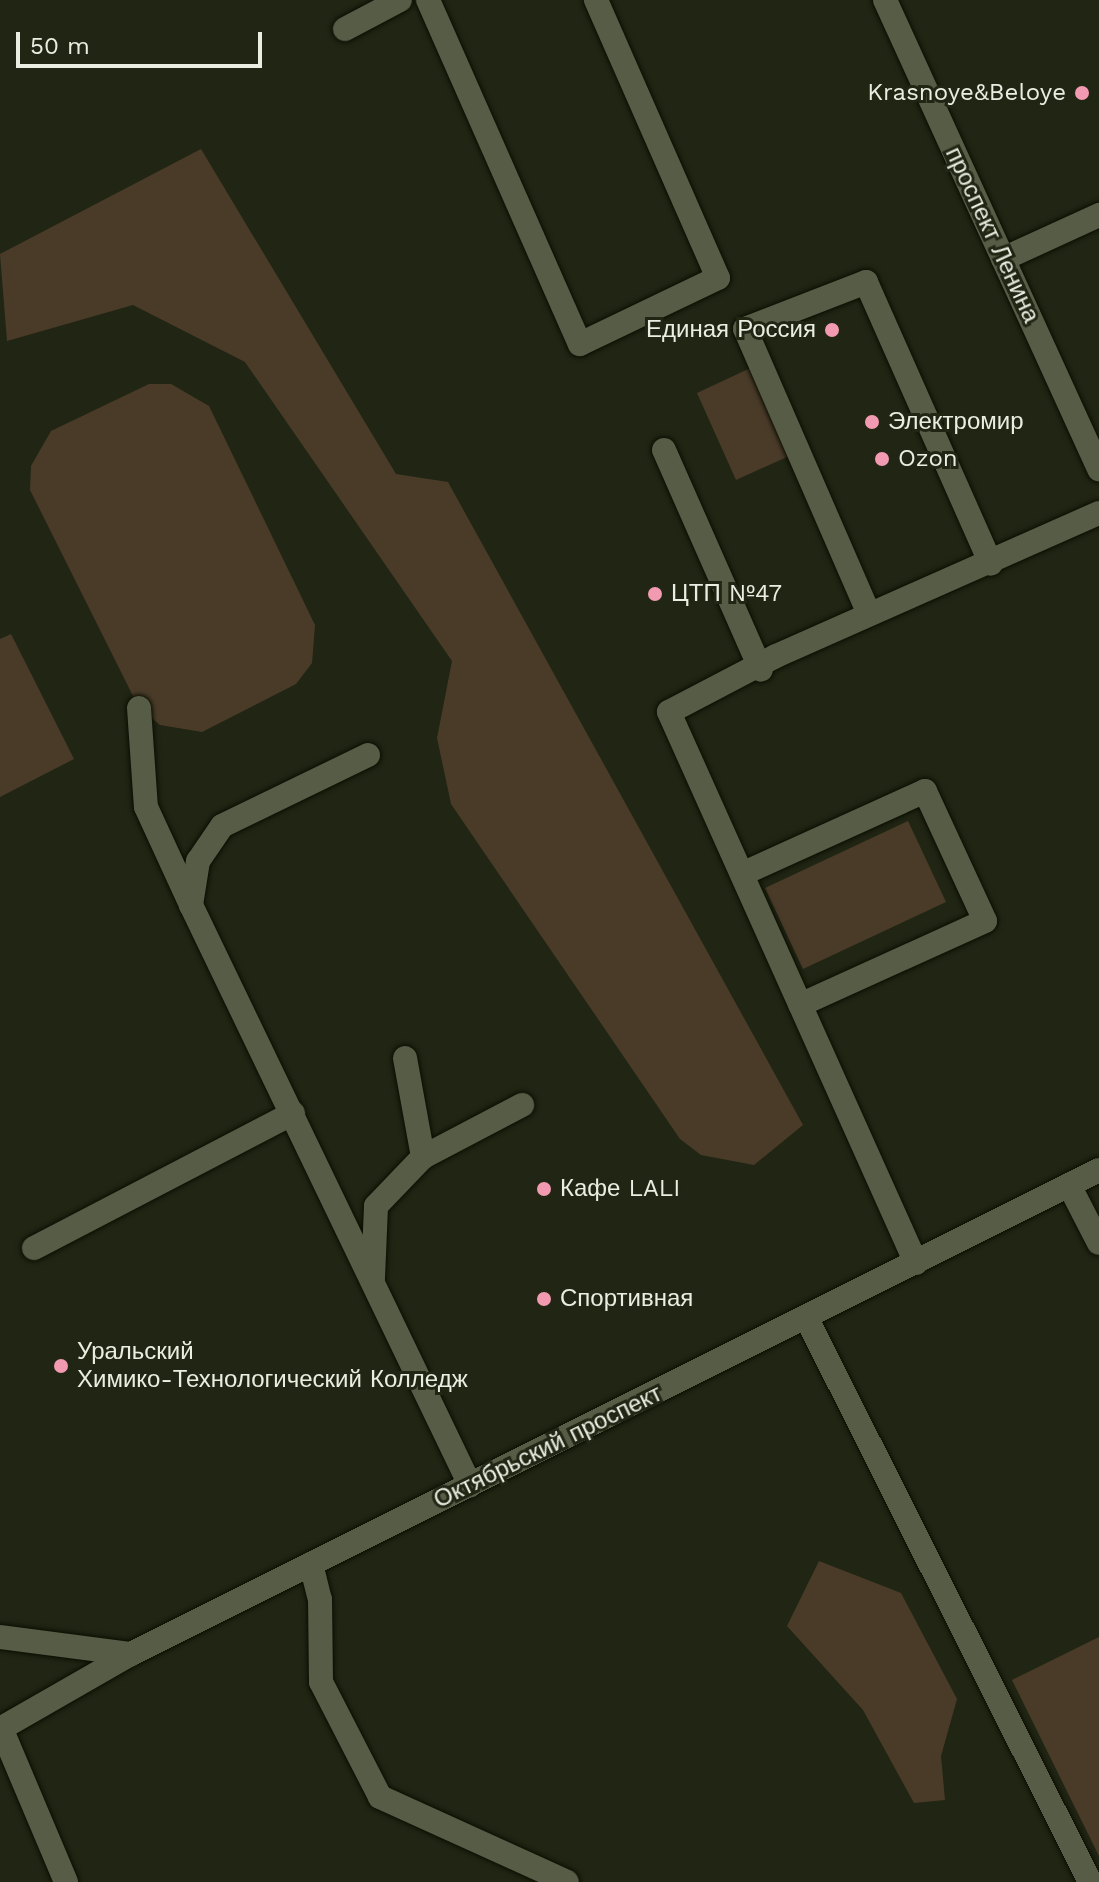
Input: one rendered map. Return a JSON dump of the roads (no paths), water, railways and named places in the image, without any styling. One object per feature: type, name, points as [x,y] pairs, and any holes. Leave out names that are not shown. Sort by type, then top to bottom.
[{"type":"street","points":[[345,29],[400,0]]},
{"type":"street","points":[[428,0],[580,344],[718,278],[596,0]]},
{"type":"street","name":"проспект Ленина","points":[[885,0],[1099,469]]},
{"type":"street","points":[[1003,259],[1099,215]]},
{"type":"street","points":[[869,614],[745,329],[866,282],[991,564]]},
{"type":"street","points":[[664,450],[761,670]]},
{"type":"street","points":[[916,1263],[669,712],[761,670],[869,614],[991,564],[1099,513]]},
{"type":"street","points":[[139,708],[146,807],[470,1485]]},
{"type":"street","points":[[191,905],[198,861],[222,826],[368,755]]},
{"type":"street","points":[[742,874],[925,791],[985,921],[800,1005]]},
{"type":"street","points":[[405,1058],[423,1157]]},
{"type":"street","points":[[372,1281],[376,1206],[423,1157],[522,1105]]},
{"type":"street","points":[[34,1248],[293,1113]]},
{"type":"street","name":"Октябрьский проспект","points":[[0,1729],[131,1654],[807,1319],[1099,1170]]},
{"type":"street","points":[[1069,1185],[1099,1243]]},
{"type":"street","points":[[807,1319],[1090,1882]]},
{"type":"street","points":[[311,1564],[320,1599],[321,1682],[380,1797],[567,1882]]},
{"type":"street","points":[[0,1637],[131,1654]]},
{"type":"street","points":[[0,1729],[66,1882]]},
{"type":"place","name":"Krasnoye&Beloye","points":[[1082,93]]},
{"type":"place","name":"Единая Россия","points":[[832,330]]},
{"type":"place","name":"Электромир","points":[[872,422]]},
{"type":"place","name":"Ozon","points":[[882,459]]},
{"type":"place","name":"ЦТП №47","points":[[655,594]]},
{"type":"place","name":"Кафе LALI","points":[[544,1189]]},
{"type":"place","name":"Спортивная","points":[[544,1299]]},
{"type":"place","name":"Уральский Химико-Технологический Колледж","points":[[61,1366]]}]
